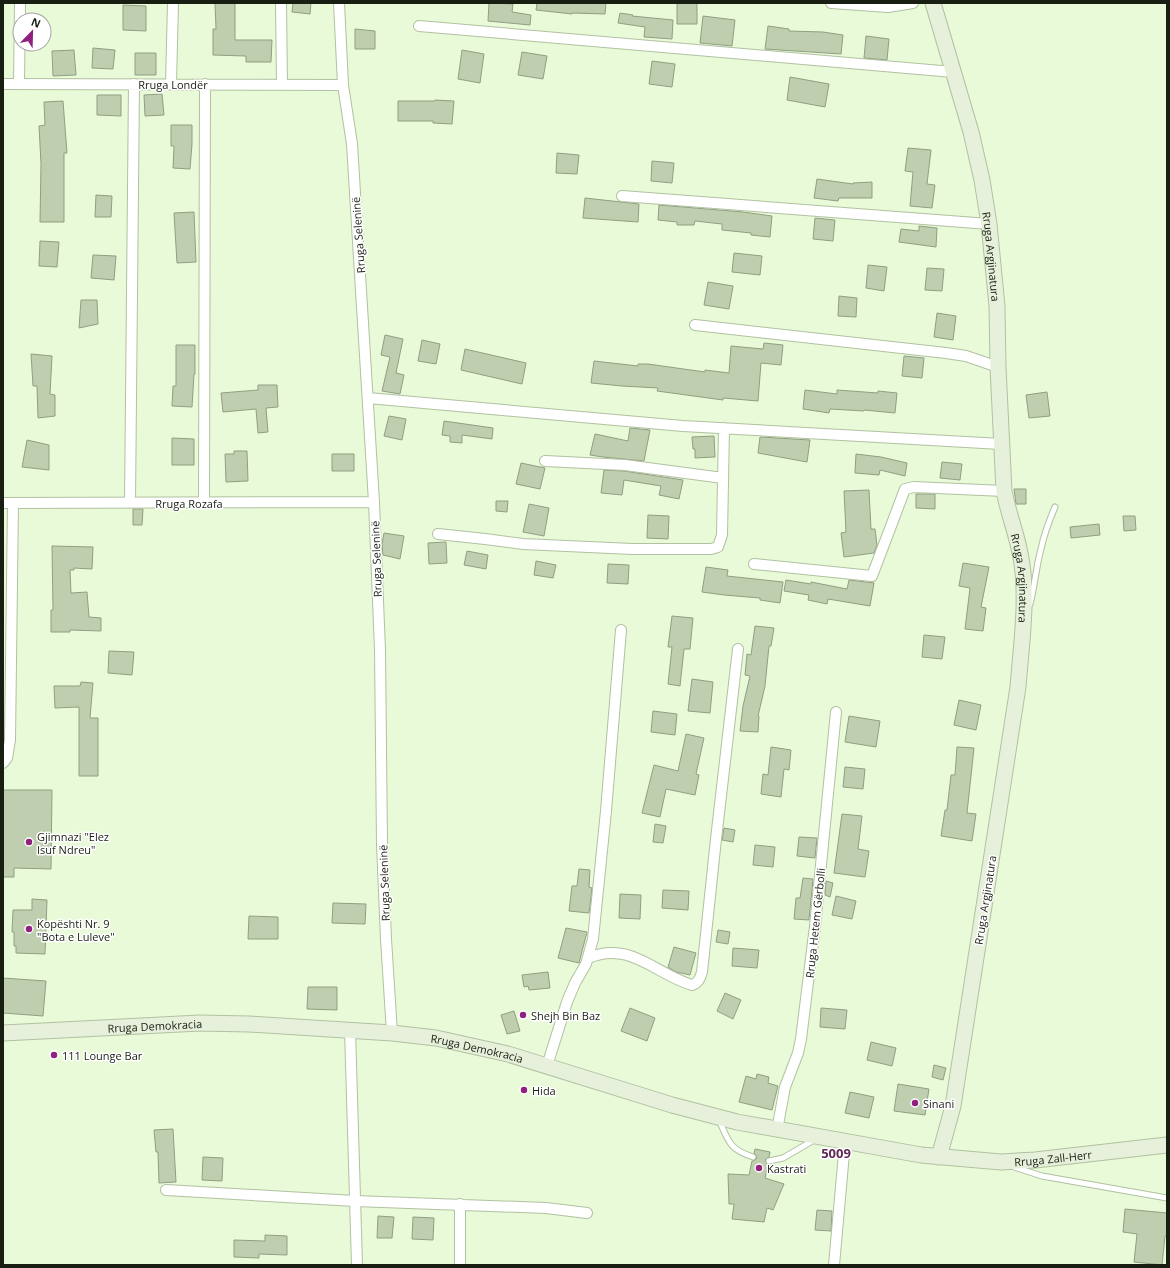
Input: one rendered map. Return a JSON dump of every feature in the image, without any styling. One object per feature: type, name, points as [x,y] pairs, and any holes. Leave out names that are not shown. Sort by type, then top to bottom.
[{"type":"main road","name":"Rruga Argjinatura","points":[[933,3],[971,132],[982,180],[989,224],[997,306],[998,367],[1004,491],[1021,560],[1023,599],[1018,687],[953,1106],[939,1157]]},
{"type":"main road","name":"Rruga Demokracia","points":[[3,1033],[149,1024],[200,1023],[249,1024],[350,1030],[436,1038],[508,1054],[672,1105],[718,1117],[776,1130],[939,1157]]},
{"type":"main road","name":"Rruga Zall-Herr","points":[[939,1157],[1002,1162],[1036,1160],[1167,1145]]},
{"type":"street","points":[[19,83],[20,3]]},
{"type":"street","points":[[171,84],[172,3]]},
{"type":"street","points":[[281,3],[282,85]]},
{"type":"street","name":"Rruga Seleninë","points":[[340,3],[343,85],[352,144],[374,502],[380,650],[382,844],[392,1033]]},
{"type":"street","points":[[830,3],[888,7],[913,3]]},
{"type":"street","points":[[419,26],[954,72]]},
{"type":"street","name":"Rruga Londër","points":[[3,84],[343,85]]},
{"type":"street","points":[[130,503],[134,84]]},
{"type":"street","points":[[204,502],[205,84]]},
{"type":"street","points":[[622,196],[989,224]]},
{"type":"street","points":[[695,326],[946,353],[966,356],[998,367]]},
{"type":"street","points":[[368,398],[676,425],[1001,444]]},
{"type":"street","points":[[438,534],[531,544],[632,549],[711,549],[718,547],[722,535],[724,428]]},
{"type":"street","points":[[545,461],[625,465],[723,478]]},
{"type":"street","points":[[754,564],[872,576],[905,489],[914,487],[1004,491]]},
{"type":"street","name":"Rruga Rozafa","points":[[8,503],[374,502]]},
{"type":"street","points":[[3,763],[7,758],[10,740],[8,503]]},
{"type":"street","points":[[547,1066],[567,1002],[588,958],[593,939],[606,811],[621,630]]},
{"type":"street","points":[[588,958],[598,954],[611,952],[641,960],[684,983],[692,985],[697,983],[700,978],[702,972],[738,649]]},
{"type":"street","name":"Rruga Hetem Gërbolli","points":[[776,1130],[785,1087],[798,1053],[801,1039],[815,926],[836,712]]},
{"type":"street","points":[[350,1030],[357,1265]]},
{"type":"street","points":[[834,1265],[845,1142]]},
{"type":"street","points":[[166,1190],[355,1201],[546,1208],[587,1213]]},
{"type":"street","points":[[460,1204],[460,1265]]},
{"type":"lane","points":[[1022,636],[1035,584],[1044,537],[1055,507]]},
{"type":"lane","points":[[718,1117],[730,1144],[739,1152],[753,1157]]},
{"type":"lane","points":[[769,1161],[783,1158],[818,1137]]},
{"type":"lane","points":[[1002,1162],[1042,1176],[1167,1198]]},
{"type":"building","points":[[215,3],[235,3],[235,40],[272,40],[271,62],[246,62],[246,56],[213,55],[213,29],[216,29]]},
{"type":"building","points":[[293,3],[311,3],[310,14],[292,12]]},
{"type":"building","points":[[489,3],[513,4],[512,12],[531,15],[530,25],[488,21]]},
{"type":"building","points":[[537,3],[606,3],[605,14],[572,14],[536,10]]},
{"type":"building","points":[[677,3],[697,3],[697,24],[677,24]]},
{"type":"building","points":[[123,5],[146,6],[146,31],[123,30]]},
{"type":"building","points":[[620,13],[633,15],[632,16],[673,20],[672,39],[644,37],[645,27],[618,23]]},
{"type":"building","points":[[703,16],[735,20],[732,46],[700,43]]},
{"type":"building","points":[[768,26],[789,29],[789,31],[823,32],[843,35],[841,54],[765,49]]},
{"type":"building","points":[[355,29],[375,31],[375,49],[355,49]]},
{"type":"building","points":[[866,36],[889,39],[887,60],[864,58]]},
{"type":"building","points":[[93,48],[115,50],[113,69],[92,68]]},
{"type":"building","points":[[74,50],[76,75],[53,76],[52,51]]},
{"type":"building","points":[[462,50],[484,54],[480,83],[458,79]]},
{"type":"building","points":[[522,52],[547,56],[543,79],[518,75]]},
{"type":"building","points":[[135,53],[156,53],[156,75],[135,75]]},
{"type":"building","points":[[652,61],[675,64],[672,87],[649,84]]},
{"type":"building","points":[[790,77],[829,84],[825,107],[787,100]]},
{"type":"building","points":[[162,94],[164,115],[145,116],[144,95]]},
{"type":"building","points":[[97,95],[121,95],[121,116],[97,115]]},
{"type":"building","points":[[63,101],[67,153],[64,153],[64,222],[40,222],[41,164],[39,126],[45,125],[44,102]]},
{"type":"building","points":[[398,101],[454,101],[452,124],[433,123],[433,121],[398,121]]},
{"type":"building","points":[[171,125],[192,125],[190,169],[173,168],[174,146],[171,146]]},
{"type":"building","points":[[908,148],[931,150],[927,184],[935,185],[932,208],[910,206],[913,172],[905,171]]},
{"type":"building","points":[[557,153],[579,155],[577,174],[556,173]]},
{"type":"building","points":[[652,161],[674,163],[672,183],[651,181]]},
{"type":"building","points":[[817,179],[853,184],[872,182],[872,198],[839,198],[838,201],[814,198]]},
{"type":"building","points":[[96,195],[112,196],[111,217],[95,217]]},
{"type":"building","points":[[585,198],[639,204],[638,222],[583,218]]},
{"type":"building","points":[[659,205],[772,216],[770,237],[751,235],[751,233],[722,230],[722,224],[695,221],[694,225],[677,225],[677,222],[658,220]]},
{"type":"building","points":[[194,212],[196,262],[177,263],[174,213]]},
{"type":"building","points":[[815,218],[835,220],[833,241],[813,239]]},
{"type":"building","points":[[919,226],[937,228],[936,247],[899,242],[901,229],[919,231]]},
{"type":"building","points":[[40,241],[59,242],[57,267],[39,266]]},
{"type":"building","points":[[734,253],[762,256],[760,275],[732,272]]},
{"type":"building","points":[[93,255],[116,256],[114,280],[91,278]]},
{"type":"building","points":[[868,265],[887,267],[884,291],[866,288]]},
{"type":"building","points":[[927,268],[944,269],[942,291],[925,290]]},
{"type":"building","points":[[708,282],[733,286],[729,309],[704,305]]},
{"type":"building","points":[[839,296],[857,298],[856,317],[838,316]]},
{"type":"building","points":[[81,300],[97,300],[98,324],[79,328]]},
{"type":"building","points":[[937,313],[956,316],[953,340],[934,337]]},
{"type":"building","points":[[385,335],[403,339],[396,373],[404,375],[400,394],[382,391],[390,357],[381,355]]},
{"type":"building","points":[[422,340],[440,344],[436,364],[418,361]]},
{"type":"building","points":[[764,343],[783,345],[781,365],[761,363],[758,401],[723,398],[723,400],[657,391],[658,388],[591,383],[594,361],[638,366],[638,364],[648,364],[705,372],[705,370],[729,373],[731,346],[763,349]]},
{"type":"building","points":[[176,345],[195,345],[195,374],[192,407],[172,406],[173,386],[176,386]]},
{"type":"building","points":[[465,349],[526,363],[522,384],[461,370]]},
{"type":"building","points":[[31,354],[52,356],[50,394],[55,395],[55,416],[38,418],[37,386],[33,386]]},
{"type":"building","points":[[904,356],[924,358],[922,378],[902,376]]},
{"type":"building","points":[[258,385],[277,385],[278,407],[266,408],[268,432],[258,433],[256,409],[223,412],[221,393],[258,390]]},
{"type":"building","points":[[805,390],[837,394],[837,390],[897,393],[895,413],[830,409],[829,413],[803,409]]},
{"type":"building","points":[[1047,392],[1050,416],[1029,418],[1026,395]]},
{"type":"building","points":[[389,416],[406,419],[402,440],[384,436]]},
{"type":"building","points":[[444,421],[493,428],[492,439],[462,435],[462,443],[450,442],[450,436],[442,435]]},
{"type":"building","points":[[630,428],[650,430],[644,461],[590,455],[595,434],[628,441]]},
{"type":"building","points":[[714,436],[715,457],[695,458],[695,449],[693,449],[692,437]]},
{"type":"building","points":[[760,437],[810,440],[807,462],[758,453]]},
{"type":"building","points":[[172,438],[194,439],[194,465],[172,465]]},
{"type":"building","points":[[27,440],[49,445],[49,470],[22,467]]},
{"type":"building","points":[[234,451],[247,451],[248,481],[226,482],[225,454],[234,454]]},
{"type":"building","points":[[332,454],[354,454],[354,471],[332,471]]},
{"type":"building","points":[[856,454],[881,457],[907,463],[905,476],[880,470],[879,475],[855,473]]},
{"type":"building","points":[[942,462],[962,464],[960,480],[940,478]]},
{"type":"building","points":[[521,463],[545,468],[540,489],[516,484]]},
{"type":"building","points":[[604,470],[624,471],[683,480],[679,499],[659,495],[661,486],[624,480],[622,495],[601,493]]},
{"type":"building","points":[[1014,489],[1026,489],[1026,504],[1016,504]]},
{"type":"building","points":[[869,490],[871,529],[875,529],[877,545],[874,553],[844,557],[841,533],[846,532],[844,491]]},
{"type":"building","points":[[916,494],[935,494],[935,509],[916,508]]},
{"type":"building","points":[[496,501],[508,501],[507,512],[496,511]]},
{"type":"building","points":[[529,504],[549,508],[544,536],[523,532]]},
{"type":"building","points":[[133,509],[143,509],[142,525],[133,525]]},
{"type":"building","points":[[648,515],[669,516],[668,539],[647,538]]},
{"type":"building","points":[[1123,516],[1135,516],[1136,530],[1124,531]]},
{"type":"building","points":[[1099,524],[1100,535],[1071,538],[1070,527]]},
{"type":"building","points":[[384,533],[404,536],[400,559],[383,555],[382,544]]},
{"type":"building","points":[[446,542],[447,563],[429,564],[428,543]]},
{"type":"building","points":[[52,546],[93,547],[92,569],[74,568],[74,570],[70,570],[71,593],[87,592],[89,617],[101,618],[101,631],[70,630],[70,632],[51,632],[51,610],[53,610]]},
{"type":"building","points":[[467,551],[488,555],[486,569],[464,565]]},
{"type":"building","points":[[536,561],[556,565],[553,578],[534,575]]},
{"type":"building","points":[[963,563],[989,567],[981,607],[986,608],[983,631],[965,629],[970,588],[959,586]]},
{"type":"building","points":[[608,564],[629,565],[628,584],[607,583]]},
{"type":"building","points":[[706,567],[728,570],[727,576],[783,582],[780,603],[760,600],[760,598],[702,592]]},
{"type":"building","points":[[786,580],[811,584],[811,582],[847,589],[849,580],[874,583],[870,606],[828,599],[827,604],[808,600],[809,595],[784,591]]},
{"type":"building","points":[[672,616],[693,618],[690,649],[684,649],[680,686],[668,684],[672,647],[668,647]]},
{"type":"building","points":[[755,626],[774,628],[771,646],[769,646],[765,686],[758,716],[758,732],[740,731],[743,706],[750,676],[745,675],[747,654],[751,655]]},
{"type":"building","points":[[924,635],[945,637],[942,659],[922,657]]},
{"type":"building","points":[[109,651],[134,652],[132,675],[108,673]]},
{"type":"building","points":[[692,679],[713,682],[710,713],[688,711]]},
{"type":"building","points":[[81,682],[93,683],[90,718],[98,718],[98,776],[79,776],[79,707],[55,708],[54,686],[80,686]]},
{"type":"building","points":[[959,700],[981,705],[976,730],[954,725]]},
{"type":"building","points":[[653,711],[677,714],[675,735],[651,732]]},
{"type":"building","points":[[849,716],[880,721],[876,747],[845,742]]},
{"type":"building","points":[[686,734],[704,738],[696,774],[699,775],[695,795],[666,789],[660,817],[642,813],[654,765],[678,771]]},
{"type":"building","points":[[771,747],[791,750],[789,770],[784,769],[781,797],[761,794],[763,774],[768,775]]},
{"type":"building","points":[[957,747],[974,748],[967,813],[976,814],[972,841],[941,836],[945,810],[947,810],[951,775],[955,775]]},
{"type":"building","points":[[845,767],[865,769],[863,789],[843,787]]},
{"type":"building","name":"Gjimnazi \"Elez Isuf Ndreu\"","points":[[3,790],[52,790],[51,869],[14,868],[14,877],[3,877]]},
{"type":"building","points":[[842,814],[862,816],[858,849],[869,851],[865,877],[834,873]]},
{"type":"building","points":[[655,824],[666,826],[663,843],[653,842]]},
{"type":"building","points":[[724,828],[735,830],[733,842],[722,840]]},
{"type":"building","points":[[799,837],[817,838],[815,858],[797,856]]},
{"type":"building","points":[[755,845],[775,847],[773,867],[753,865]]},
{"type":"building","points":[[579,869],[590,870],[589,887],[592,888],[589,913],[569,911],[572,886],[577,886]]},
{"type":"building","points":[[803,878],[813,879],[809,920],[794,919],[796,898],[800,898]]},
{"type":"building","points":[[826,881],[833,883],[830,897],[825,895]]},
{"type":"building","points":[[663,890],[689,891],[688,910],[662,908]]},
{"type":"building","points":[[620,894],[641,895],[640,919],[619,918]]},
{"type":"building","points":[[836,896],[856,901],[852,919],[832,915]]},
{"type":"building","points":[[32,899],[47,900],[45,954],[16,953],[16,946],[14,946],[14,932],[12,932],[13,910],[32,910]]},
{"type":"building","points":[[333,903],[366,904],[365,924],[332,923]]},
{"type":"building","points":[[249,916],[278,917],[278,939],[248,939]]},
{"type":"building","points":[[566,928],[587,932],[579,963],[558,958]]},
{"type":"building","points":[[718,930],[730,932],[728,944],[716,942]]},
{"type":"building","points":[[674,947],[696,953],[690,975],[676,972],[668,967]]},
{"type":"building","points":[[733,948],[759,950],[757,968],[732,966]]},
{"type":"building","points":[[548,972],[550,988],[529,990],[528,986],[524,987],[522,975]]},
{"type":"building","points":[[3,978],[46,981],[43,1016],[3,1013]]},
{"type":"building","points":[[308,987],[337,987],[337,1010],[307,1009]]},
{"type":"building","points":[[725,993],[741,1000],[733,1019],[717,1011]]},
{"type":"building","points":[[630,1008],[655,1018],[647,1041],[621,1031]]},
{"type":"building","points":[[821,1008],[847,1010],[845,1029],[820,1027]]},
{"type":"building","points":[[514,1011],[520,1031],[507,1034],[501,1015]]},
{"type":"building","points":[[871,1042],[896,1048],[892,1066],[867,1060]]},
{"type":"building","points":[[934,1065],[946,1068],[943,1080],[932,1077]]},
{"type":"building","points":[[757,1074],[769,1077],[768,1083],[778,1086],[772,1110],[739,1102],[746,1076],[756,1079]]},
{"type":"building","points":[[898,1084],[929,1089],[925,1115],[894,1111]]},
{"type":"building","points":[[850,1092],[874,1097],[869,1118],[845,1113]]},
{"type":"building","points":[[173,1129],[176,1182],[159,1183],[158,1152],[156,1152],[154,1130]]},
{"type":"building","points":[[755,1149],[770,1152],[769,1157],[765,1160],[768,1165],[765,1178],[784,1184],[773,1210],[767,1208],[764,1222],[732,1219],[734,1204],[729,1204],[728,1174],[749,1175],[752,1161],[757,1158],[754,1153]]},
{"type":"building","points":[[203,1157],[223,1158],[222,1181],[202,1180]]},
{"type":"building","points":[[1125,1209],[1167,1213],[1167,1236],[1165,1236],[1162,1265],[1134,1262],[1137,1234],[1123,1232]]},
{"type":"building","points":[[817,1210],[832,1211],[831,1231],[815,1230]]},
{"type":"building","points":[[378,1216],[394,1217],[392,1238],[377,1238]]},
{"type":"building","points":[[413,1217],[434,1218],[433,1240],[412,1239]]},
{"type":"building","points":[[265,1235],[287,1236],[287,1255],[259,1254],[259,1258],[234,1257],[234,1240],[265,1241]]},
{"type":"place","name":"Gjimnazi \"Elez Isuf Ndreu\"","points":[[29,842]]},
{"type":"place","name":"Kopështi Nr. 9 \"Bota e Luleve\"","points":[[29,929]]},
{"type":"place","name":"Shejh Bin Baz","points":[[523,1015]]},
{"type":"place","name":"111 Lounge Bar","points":[[54,1055]]},
{"type":"place","name":"Hida","points":[[524,1090]]},
{"type":"place","name":"Sinani","points":[[915,1103]]},
{"type":"place","name":"Kastrati","points":[[759,1168]]},
{"type":"district","name":"5009","points":[[836,1153]]}]
